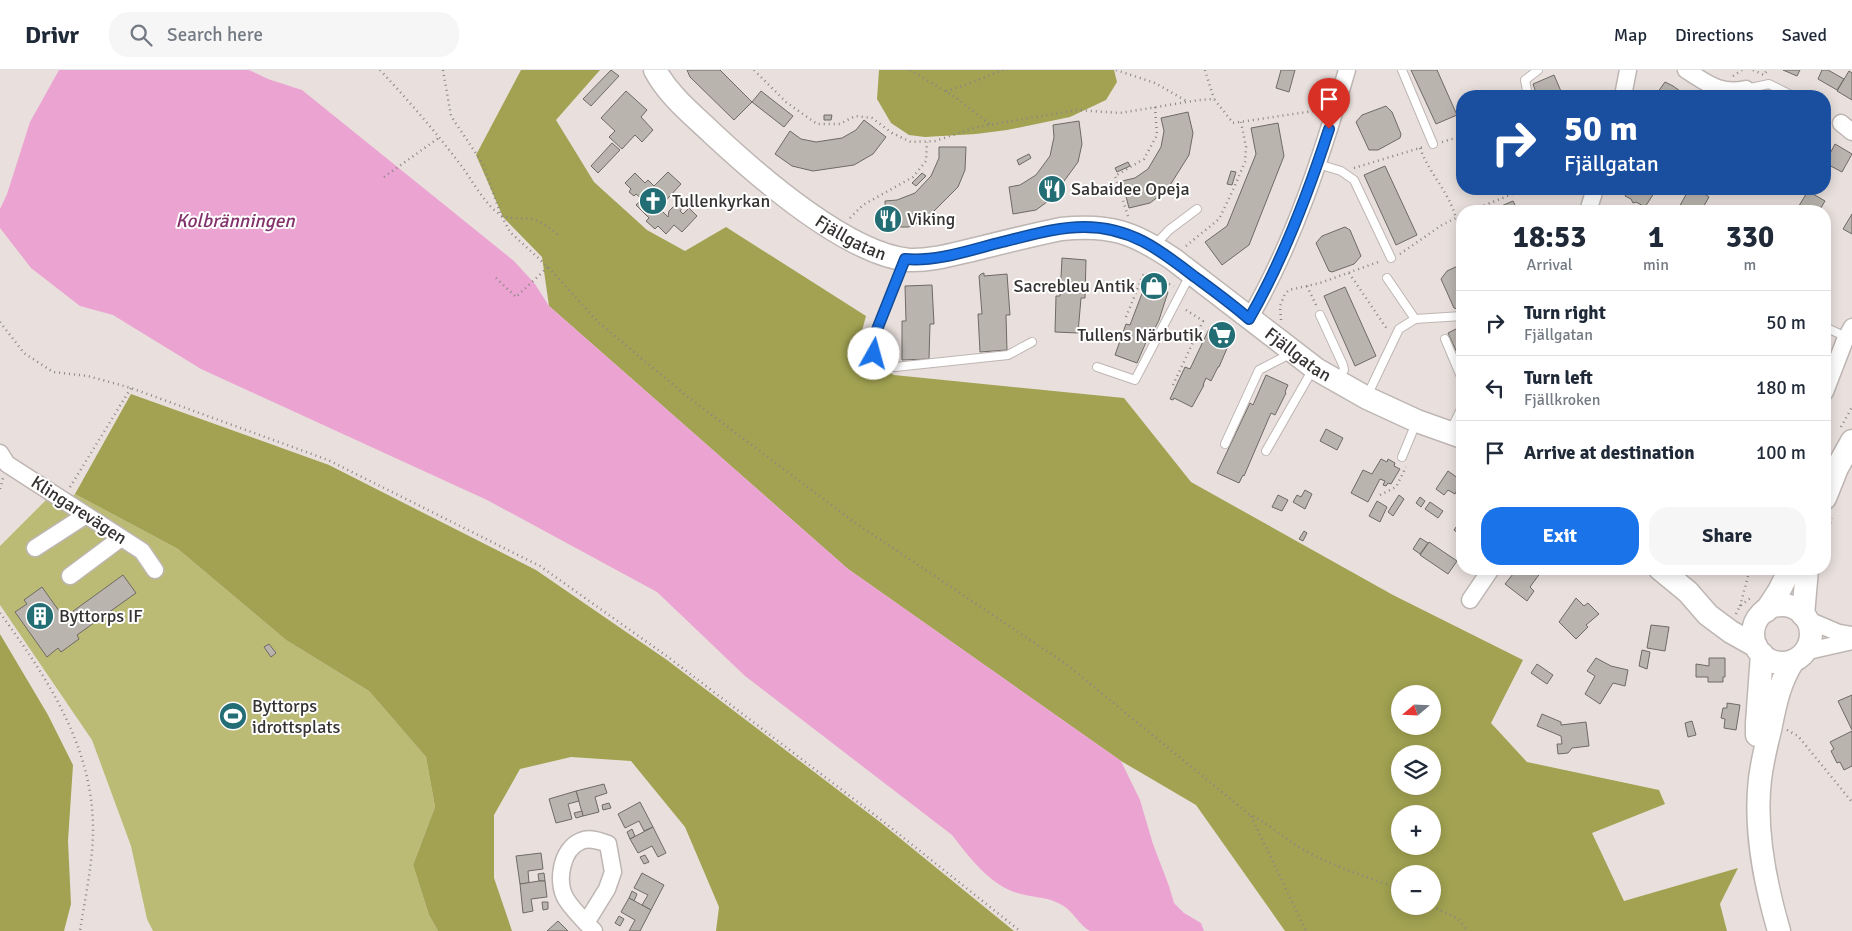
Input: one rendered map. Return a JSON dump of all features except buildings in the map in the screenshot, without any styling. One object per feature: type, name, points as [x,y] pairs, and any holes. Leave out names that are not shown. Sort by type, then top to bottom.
[{"type":"street","name":"Fjällgatan","points":[[655,70],[663,84],[682,106],[749,167],[793,202],[836,231],[876,251],[894,258],[922,260],[939,258],[1061,229],[1083,227],[1125,232],[1154,246],[1173,259],[1186,281],[1249,319],[1314,368],[1367,398],[1417,421],[1456,434]]},
{"type":"street","points":[[1249,319],[1263,295],[1288,239],[1318,164],[1347,70]]},
{"type":"street","points":[[1624,90],[1628,70]]},
{"type":"street","points":[[1686,70],[1720,90]]},
{"type":"street","points":[[1831,377],[1849,332]]},
{"type":"street","points":[[1831,498],[1837,468],[1852,441]]},
{"type":"street","name":"Klingarevägen","points":[[0,453],[7,464],[142,551],[155,570]]},
{"type":"street","points":[[35,548],[86,514]]},
{"type":"street","points":[[70,576],[121,538]]},
{"type":"street","points":[[1470,600],[1487,575]]},
{"type":"street","points":[[1667,575],[1688,592],[1708,615],[1759,650],[1769,660],[1778,663],[1852,641]]},
{"type":"street","points":[[1778,931],[1770,898],[1759,823],[1760,777],[1757,723],[1759,650],[1754,632],[1761,607],[1779,591],[1787,575]]},
{"type":"street","points":[[1760,777],[1778,690],[1784,674],[1809,645],[1810,627],[1804,617],[1807,575]]},
{"type":"street","points":[[1688,592],[1737,611],[1761,607],[1786,606],[1795,609],[1804,617],[1839,633],[1852,635]]},
{"type":"street","points":[[597,840],[608,844],[613,872],[590,927],[566,899],[561,884],[563,866],[570,848],[582,841],[597,840]]},
{"type":"lane","points":[[1402,70],[1433,144]]},
{"type":"lane","points":[[1527,90],[1525,80],[1538,70]]},
{"type":"lane","points":[[1753,90],[1769,84],[1781,90]]},
{"type":"lane","points":[[1318,164],[1341,171],[1354,180],[1391,258]]},
{"type":"lane","points":[[1154,246],[1169,230],[1197,209]]},
{"type":"lane","points":[[905,259],[874,337],[874,354],[885,364],[895,366],[1008,355],[1032,342]]},
{"type":"lane","points":[[1387,278],[1415,319]]},
{"type":"lane","points":[[1097,367],[1135,380],[1186,281]]},
{"type":"lane","points":[[1320,315],[1343,365],[1344,370],[1338,381]]},
{"type":"lane","points":[[1367,398],[1399,329],[1415,319],[1456,316]]},
{"type":"lane","points":[[1831,328],[1849,332]]},
{"type":"lane","points":[[1445,338],[1456,365]]},
{"type":"lane","points":[[1225,444],[1259,370],[1294,352]]},
{"type":"lane","points":[[1266,451],[1314,368]]},
{"type":"lane","points":[[1402,457],[1417,421]]},
{"type":"path","points":[[380,70],[440,138],[463,167],[479,192],[501,215],[532,219],[545,224],[558,235]]},
{"type":"path","points":[[443,70],[452,116],[483,164],[501,215],[510,232],[548,267],[598,322],[688,397],[854,522],[1066,664],[1250,815],[1261,820],[1305,851],[1345,870],[1391,886]]},
{"type":"path","points":[[754,70],[786,102],[817,124],[840,124],[855,116],[872,118],[892,133],[911,142],[935,141],[977,127],[1077,110],[1120,114],[1214,99]]},
{"type":"path","points":[[910,70],[946,91],[991,125]]},
{"type":"path","points":[[946,91],[1003,70]]},
{"type":"path","points":[[1116,70],[1155,83],[1189,102]]},
{"type":"path","points":[[1205,70],[1214,99],[1233,123],[1324,109],[1335,111]]},
{"type":"path","points":[[1752,70],[1764,74],[1766,70]]},
{"type":"path","points":[[1125,232],[1128,215],[1115,176],[1144,159],[1157,135],[1155,107]]},
{"type":"path","points":[[1173,259],[1177,252],[1219,220],[1245,162],[1246,147],[1241,122]]},
{"type":"path","points":[[384,177],[440,138]]},
{"type":"path","points":[[1341,171],[1456,138]]},
{"type":"path","points":[[836,231],[863,205],[913,177],[926,161],[927,142]]},
{"type":"path","points":[[1276,339],[1283,328],[1280,306],[1285,294],[1289,290],[1350,273],[1391,258],[1404,252],[1456,218],[1452,202],[1430,169],[1420,148]]},
{"type":"path","points":[[1484,205],[1510,195]]},
{"type":"path","points":[[496,278],[516,297],[548,267]]},
{"type":"path","points":[[1126,317],[1144,273],[1186,281]]},
{"type":"path","points":[[1350,273],[1393,339]]},
{"type":"path","points":[[1306,286],[1320,315]]},
{"type":"path","points":[[1173,385],[1203,321],[1175,303]]},
{"type":"path","points":[[0,322],[24,353],[53,372],[88,376],[131,388],[328,460],[540,566],[668,657],[880,819],[1020,931]]},
{"type":"path","points":[[62,499],[131,388]]},
{"type":"path","points":[[1380,495],[1396,487],[1406,467],[1402,457]]},
{"type":"path","points":[[1748,575],[1737,611],[1761,607]]},
{"type":"path","points":[[0,613],[44,677],[62,709],[76,739],[83,760],[92,806],[93,830],[80,931]]},
{"type":"path","points":[[1771,725],[1783,728],[1798,736],[1852,802]]},
{"type":"path","points":[[1250,815],[1306,931]]},
{"type":"path","points":[[1441,910],[1458,919],[1468,931]]},
{"type":"shaded area","points":[[521,70],[600,70],[556,120],[594,182],[647,230],[685,251],[726,227],[866,316],[856,353],[894,375],[1124,398],[1191,482],[1393,595],[1523,660],[1491,723],[1527,762],[1659,790],[1665,804],[1592,833],[1624,901],[1738,868],[1720,904],[1727,931],[1285,931],[1196,805],[1121,761],[848,569],[549,306],[542,257],[503,217],[476,155]]},
{"type":"shaded area","points":[[879,70],[1114,70],[1117,82],[1106,100],[1070,117],[1007,130],[925,137],[909,135],[891,123],[877,99]]},
{"type":"shaded area","points":[[131,394],[329,465],[536,570],[667,660],[880,822],[1014,931],[716,931],[719,907],[685,827],[631,761],[571,757],[520,769],[494,815],[494,878],[512,931],[438,931],[429,915],[413,865],[435,807],[426,757],[369,691],[286,640],[178,549],[75,494]]},
{"type":"shaded area","name":"Byttorps idrottsplats","points":[[75,494],[178,549],[286,640],[369,691],[426,757],[435,807],[413,865],[429,915],[438,931],[153,931],[147,919],[131,846],[92,740],[0,605],[0,546],[46,500],[59,507]]},
{"type":"shaded area","points":[[0,634],[48,715],[73,765],[68,841],[71,904],[64,931],[0,931]]},
{"type":"water","name":"Kolbränningen","points":[[59,70],[249,70],[268,79],[302,90],[514,261],[535,284],[549,306],[848,569],[1121,761],[1140,800],[1174,903],[1184,913],[1201,923],[1204,931],[1090,931],[1057,902],[1021,894],[1000,885],[982,870],[952,835],[745,676],[657,592],[487,500],[201,369],[113,315],[80,306],[31,268],[0,228],[0,209],[7,194],[30,122]]},
{"type":"place","name":"Sabaidee Opeja","points":[[1052,189]]},
{"type":"place","name":"Tullenkyrkan","points":[[653,201]]},
{"type":"place","name":"Viking","points":[[888,219]]},
{"type":"place","name":"Sacrebleu Antik","points":[[1154,286]]},
{"type":"place","name":"Tullens Närbutik","points":[[1222,335]]},
{"type":"place","name":"Byttorps IF","points":[[40,616]]},
{"type":"place","name":"Byttorps idrottsplats","points":[[233,716]]},
{"type":"route","points":[[874,354],[874,337],[905,259],[939,258],[1061,229],[1104,228],[1125,232],[1136,237],[1173,259],[1249,319],[1263,295],[1288,239],[1318,164],[1329,129]]}]
